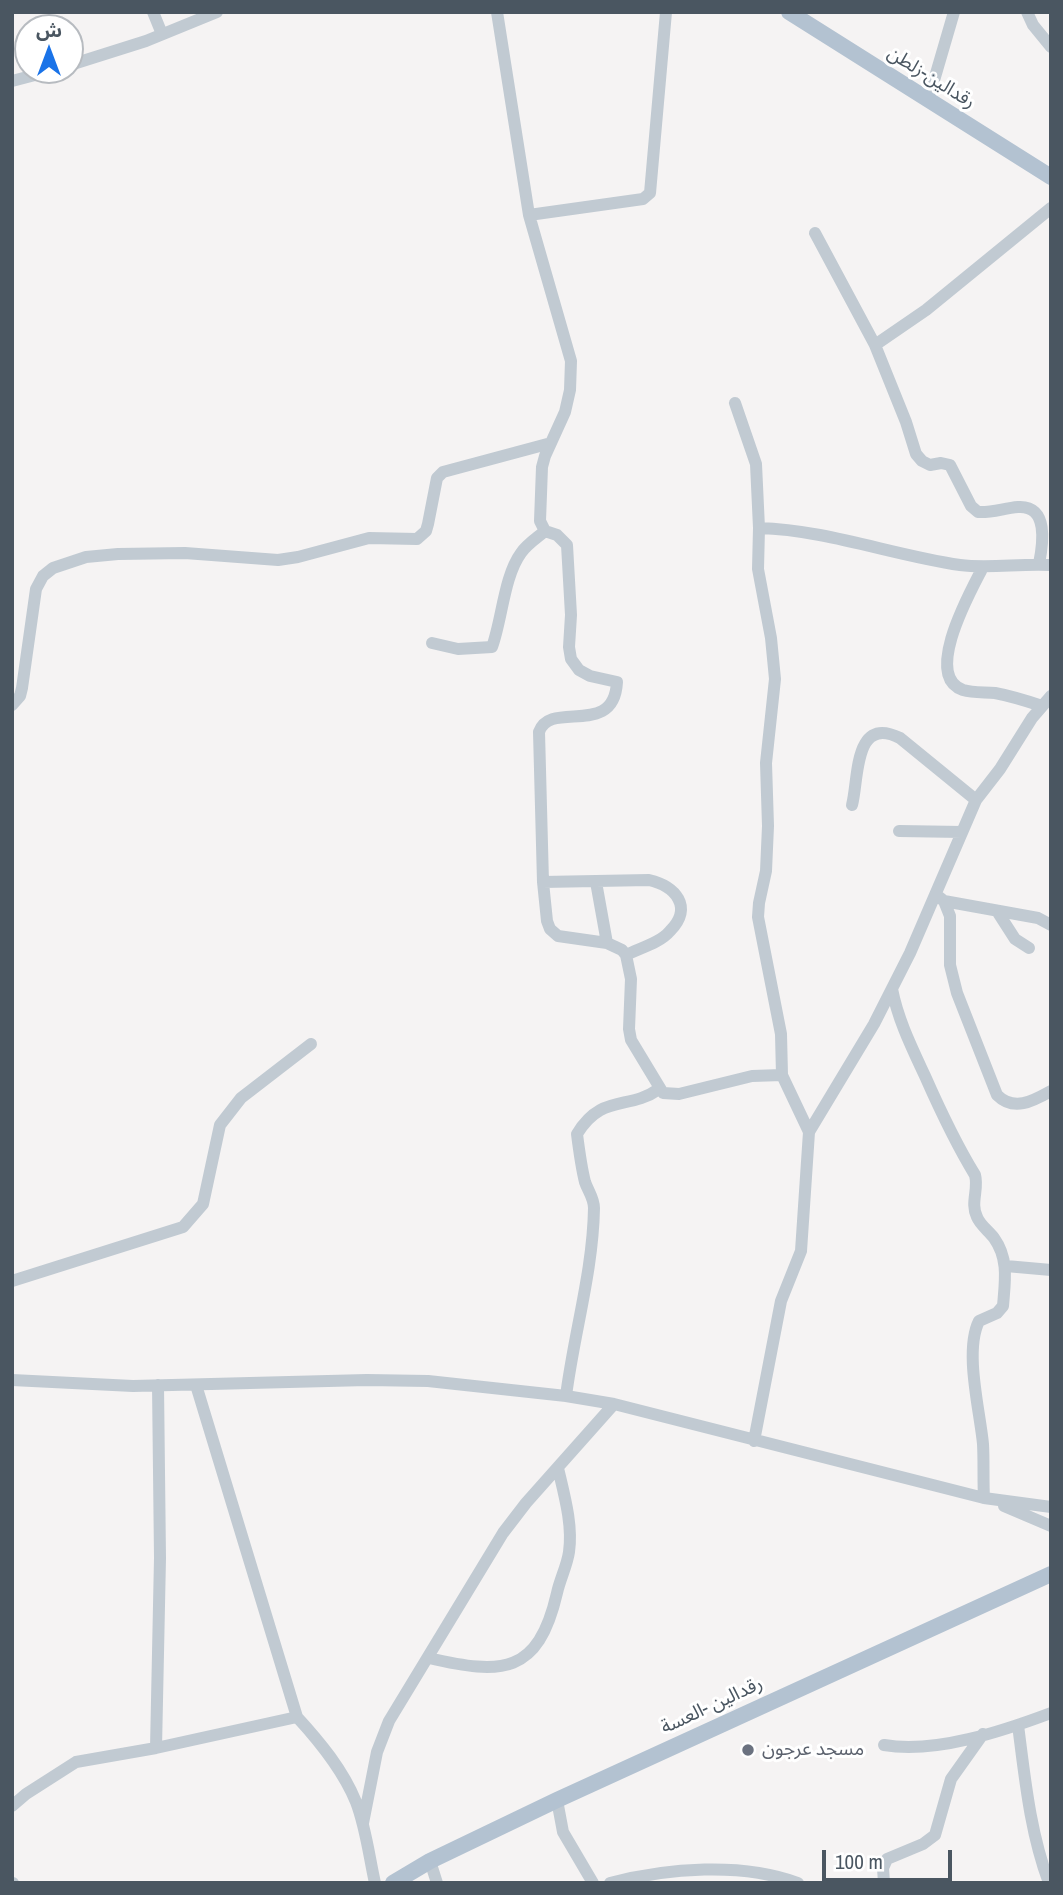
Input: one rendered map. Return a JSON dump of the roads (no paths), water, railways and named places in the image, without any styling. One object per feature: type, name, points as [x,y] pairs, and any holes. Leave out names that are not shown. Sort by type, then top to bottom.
[{"type":"main road","name":"رقدالين-زلطن","points":[[797,14],[928,101],[1051,177]]},
{"type":"main road","name":"رقدالين -العسة","points":[[393,1883],[430,1861],[557,1800],[1050,1573]]},
{"type":"street","points":[[153,12],[162,34]]},
{"type":"street","points":[[84,60],[217,12]]},
{"type":"street","points":[[497,12],[529,215],[571,361],[568,400],[562,421],[545,456],[541,477],[540,521],[545,531],[557,535],[567,545],[571,659],[579,670],[590,676],[617,682],[609,704],[595,715],[584,718],[558,716],[542,723],[538,742],[544,908],[550,929],[558,936],[607,943],[626,955],[631,979],[631,1040],[659,1089],[670,1094],[679,1094],[752,1076],[782,1075]]},
{"type":"street","points":[[529,215],[643,199],[650,193],[666,12]]},
{"type":"street","points":[[928,101],[954,12]]},
{"type":"street","points":[[1027,12],[1033,25],[1051,47]]},
{"type":"street","points":[[875,345],[926,310],[1051,208]]},
{"type":"street","points":[[759,528],[818,535],[914,557],[983,567],[1045,565],[1039,515],[1032,509],[1020,507],[978,512],[971,506],[950,465],[930,465],[916,454],[875,345],[815,233]]},
{"type":"street","points":[[735,403],[756,464],[758,569],[771,638],[775,678],[766,763],[766,871],[758,918],[781,1034],[782,1075],[809,1132]]},
{"type":"street","points":[[12,705],[20,696],[22,688],[36,589],[43,576],[53,568],[86,557],[118,554],[185,553],[278,560],[369,538],[417,539],[426,531],[438,478],[443,472],[551,443]]},
{"type":"street","points":[[432,643],[458,649],[492,647],[498,618],[518,557],[545,531]]},
{"type":"street","points":[[754,1441],[781,1301],[801,1251],[809,1132],[892,989],[940,898],[962,832],[976,800],[1046,701],[961,689],[955,686],[950,676],[950,637],[983,567]]},
{"type":"street","points":[[852,806],[859,755],[867,740],[873,735],[885,733],[900,738],[976,800]]},
{"type":"street","points":[[899,831],[962,832]]},
{"type":"street","points":[[543,882],[636,880],[657,882],[674,892],[680,902],[680,916],[670,932],[626,955]]},
{"type":"street","points":[[596,882],[607,943]]},
{"type":"street","points":[[940,898],[1038,918],[1051,925]]},
{"type":"street","points":[[940,898],[950,916],[950,965],[957,993],[997,1095],[1007,1103],[1017,1105],[1026,1104],[1051,1091]]},
{"type":"street","points":[[996,911],[1015,939],[1029,948]]},
{"type":"street","points":[[892,989],[895,1008],[904,1031],[977,1180],[973,1205],[977,1218],[1000,1246],[1006,1266],[1003,1306],[979,1321],[974,1338],[976,1403],[983,1444],[984,1498]]},
{"type":"street","points":[[12,1281],[183,1227],[203,1204],[220,1125],[241,1098],[311,1044]]},
{"type":"street","points":[[566,1395],[571,1354],[585,1290],[594,1204],[586,1185],[579,1154],[578,1134],[591,1115],[603,1108],[617,1102],[648,1097],[659,1089]]},
{"type":"street","points":[[1006,1266],[1051,1270]]},
{"type":"street","points":[[12,1380],[196,1385],[367,1380],[467,1384],[566,1395],[614,1404],[984,1498],[1051,1507]]},
{"type":"street","points":[[156,1748],[160,1558],[158,1385]]},
{"type":"street","points":[[196,1385],[297,1717],[345,1779],[363,1824],[375,1883]]},
{"type":"street","points":[[363,1824],[381,1739],[389,1721],[503,1533],[526,1503],[614,1404]]},
{"type":"street","points":[[429,1658],[489,1668],[527,1655],[541,1642],[551,1618],[570,1550],[558,1468]]},
{"type":"street","points":[[984,1498],[1047,1524],[1051,1535]]},
{"type":"street","points":[[884,1745],[911,1747],[984,1734],[1051,1713]]},
{"type":"street","points":[[12,1806],[76,1762],[156,1748],[297,1717]]},
{"type":"street","points":[[1018,1725],[1032,1825],[1038,1854],[1049,1883]]},
{"type":"street","points":[[884,1883],[883,1868],[887,1858],[923,1844],[935,1835],[951,1779],[984,1734]]},
{"type":"street","points":[[557,1800],[564,1832],[593,1883]]},
{"type":"street","points":[[430,1861],[437,1883]]},
{"type":"street","points":[[610,1883],[631,1877],[700,1870],[763,1874],[798,1883]]},
{"type":"place","name":"مسجد عرجون","points":[[748,1750]]}]
